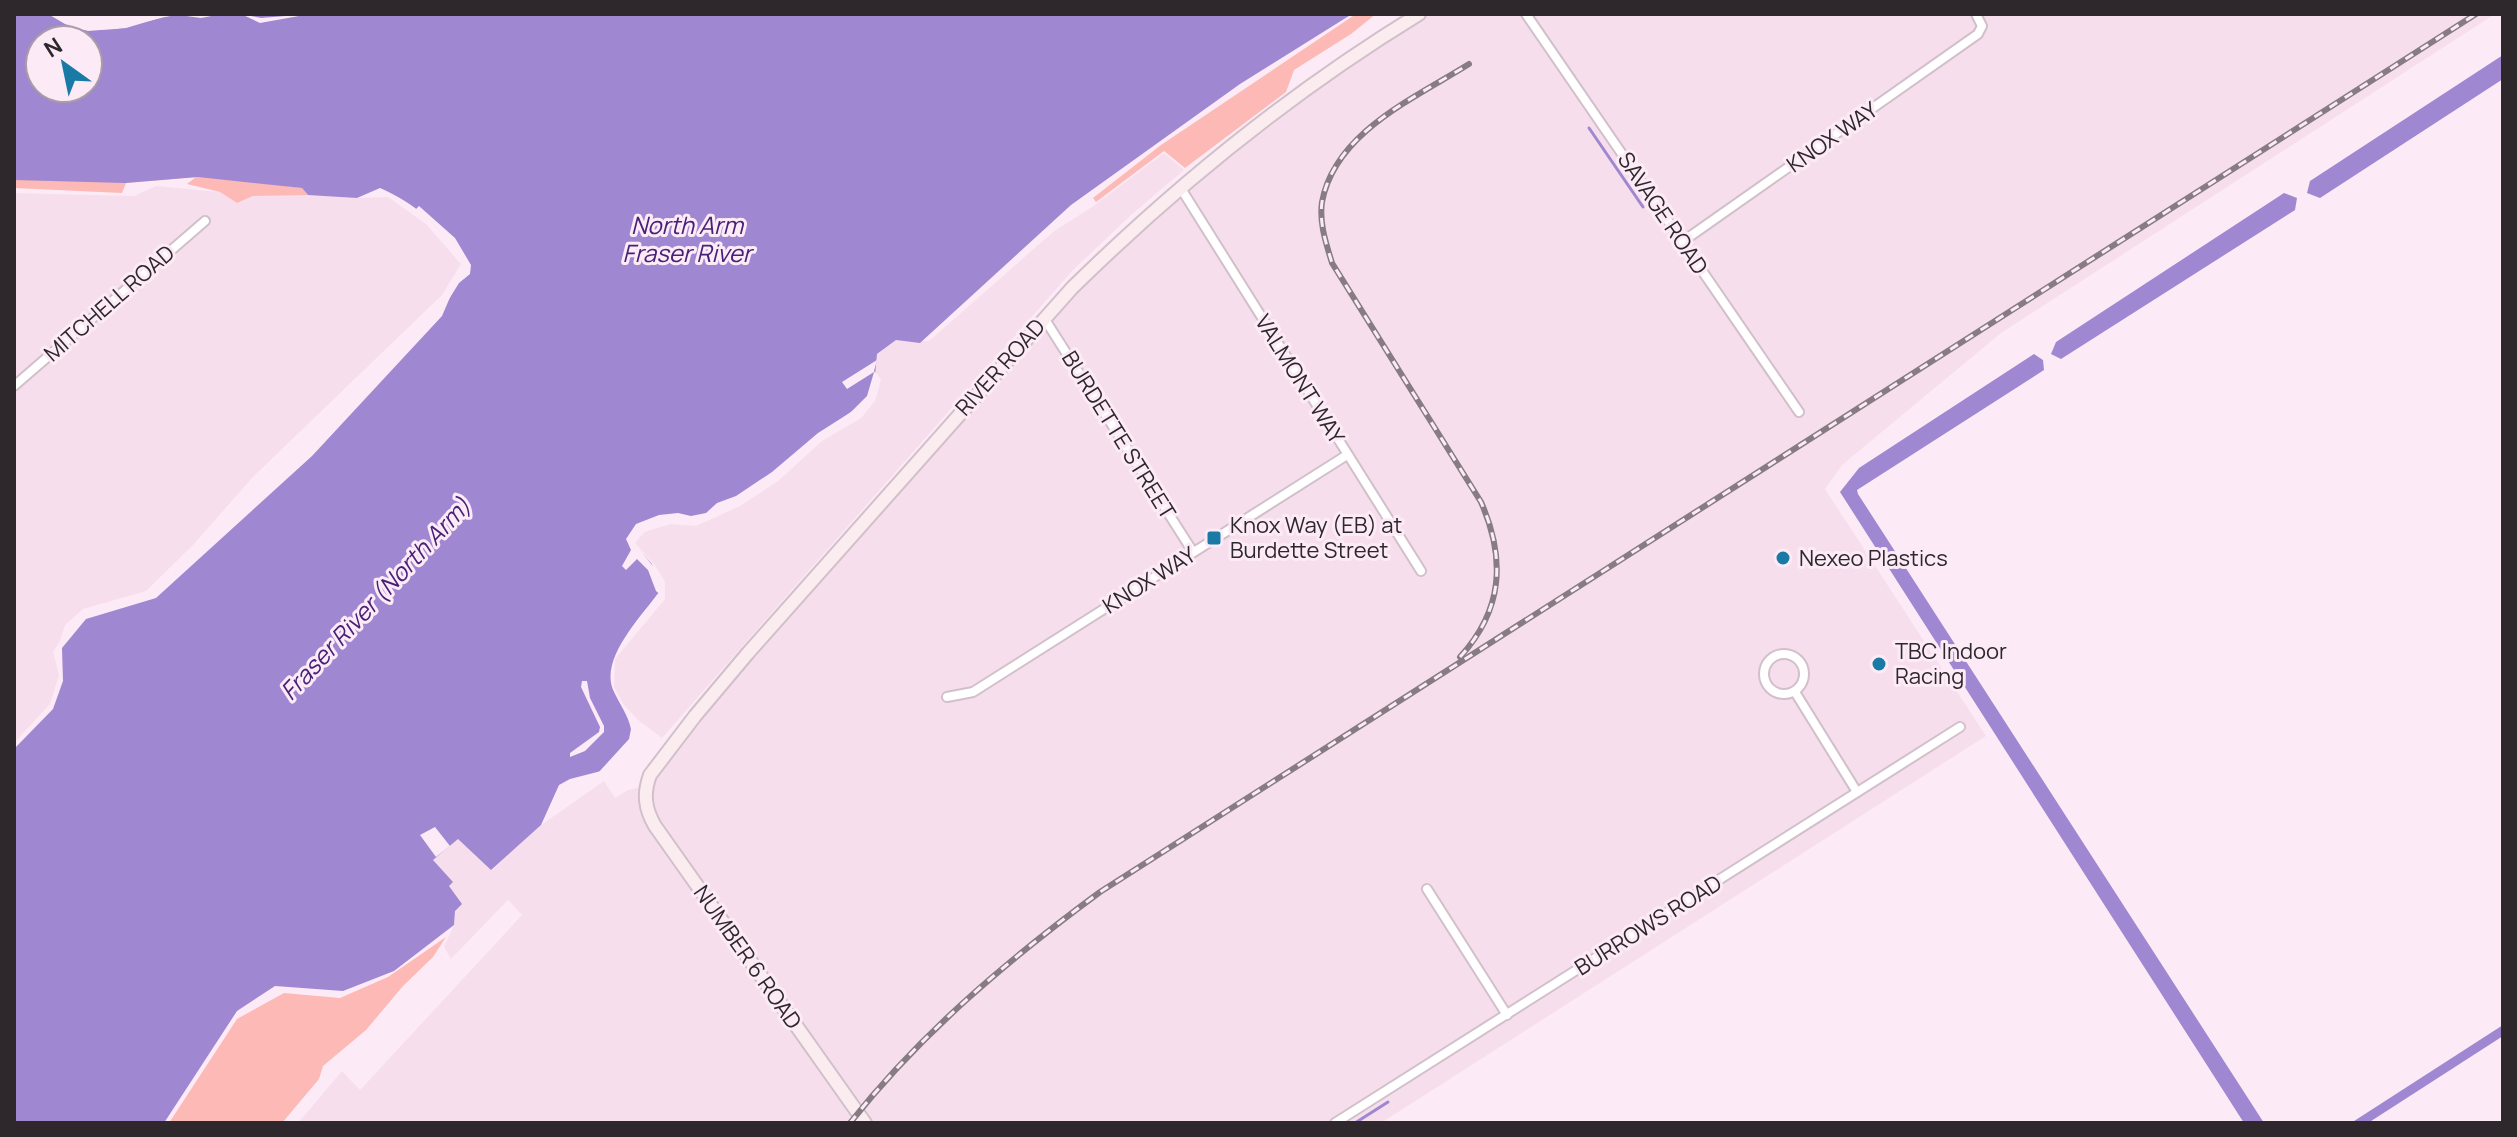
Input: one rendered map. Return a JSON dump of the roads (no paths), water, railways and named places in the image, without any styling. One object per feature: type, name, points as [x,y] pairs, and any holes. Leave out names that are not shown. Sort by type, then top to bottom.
[{"type":"street","name":"RIVER ROAD","points":[[646,786],[658,764],[748,653],[1044,318],[1123,238],[1255,127],[1419,14]]},
{"type":"street","name":"SAVAGE ROAD","points":[[1526,14],[1799,412]]},
{"type":"street","name":"KNOX WAY","points":[[1682,242],[1982,30],[1976,14]]},
{"type":"street","name":"VALMONT WAY","points":[[1180,187],[1421,571]]},
{"type":"street","name":"MITCHELL ROAD","points":[[14,386],[205,221]]},
{"type":"street","name":"BURDETTE STREET","points":[[1044,318],[1193,552]]},
{"type":"street","name":"KNOX WAY","points":[[947,697],[973,692],[1347,455]]},
{"type":"street","points":[[1786,653],[1802,663],[1804,682],[1795,692],[1782,695],[1769,688],[1764,675],[1773,657],[1786,653]]},
{"type":"street","points":[[1795,692],[1857,792]]},
{"type":"street","name":"BURROWS ROAD","points":[[1335,1123],[1960,727]]},
{"type":"street","name":"NUMBER 6 ROAD","points":[[646,786],[648,814],[655,826],[865,1123]]},
{"type":"street","points":[[1427,889],[1507,1015]]},
{"type":"water","name":"North Arm Fraser River","points":[[14,14],[48,14],[70,24],[24,24],[24,104],[104,104],[104,29],[177,14],[1352,14],[1240,84],[1071,205],[920,343],[896,340],[877,354],[874,386],[869,398],[738,500],[701,516],[652,523],[633,542],[652,564],[659,592],[624,639],[612,666],[614,692],[628,720],[632,739],[605,770],[559,785],[541,825],[491,870],[458,839],[433,860],[453,882],[449,886],[462,904],[455,911],[454,925],[394,971],[343,991],[275,986],[237,1011],[164,1123],[14,1123],[14,749],[53,709],[63,681],[62,648],[86,619],[156,598],[312,456],[442,316],[457,281],[466,269],[449,242],[430,221],[408,203],[380,188],[357,198],[308,195],[302,188],[198,177],[125,183],[14,180]]},
{"type":"water","points":[[2503,55],[2503,79],[2320,198],[2307,193],[2310,181]]},
{"type":"water","points":[[2284,193],[2297,198],[2295,210],[2061,359],[2051,354],[2056,342]]},
{"type":"water","points":[[2034,354],[2043,360],[2044,370],[1857,490],[1858,494],[2264,1123],[2244,1123],[1840,492],[1859,468]]},
{"type":"water","points":[[2503,1025],[2503,1036],[2368,1123],[2351,1123]]},
{"type":"waterway","points":[[1589,128],[1643,207]]},
{"type":"waterway","points":[[1355,1123],[1388,1102]]},
{"type":"railway","points":[[850,1123],[936,1028],[1000,971],[1100,892],[2476,14]]},
{"type":"railway","points":[[1460,657],[1485,621],[1492,602],[1497,564],[1489,523],[1481,502],[1332,263],[1321,210],[1330,177],[1360,137],[1402,104],[1469,64]]},
{"type":"place","name":"Knox Way (EB) at Burdette Street","points":[[1214,538]]},
{"type":"place","name":"Nexeo Plastics","points":[[1783,558]]},
{"type":"place","name":"TBC Indoor Racing","points":[[1879,664]]},
{"type":"water label","name":"Fraser River (North Arm)","points":[[375,598]]}]
